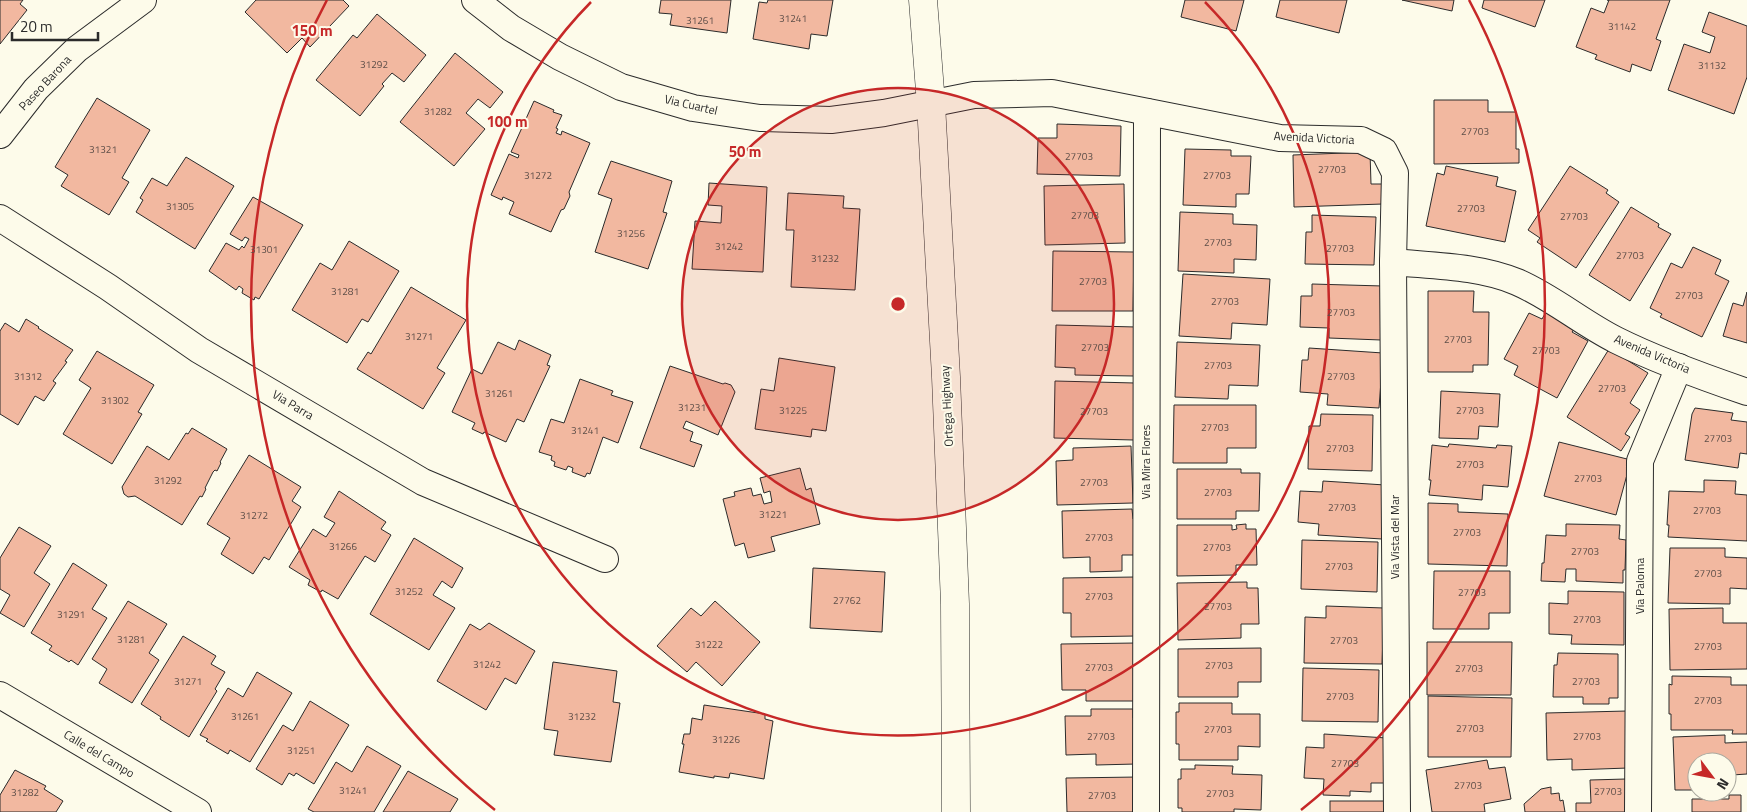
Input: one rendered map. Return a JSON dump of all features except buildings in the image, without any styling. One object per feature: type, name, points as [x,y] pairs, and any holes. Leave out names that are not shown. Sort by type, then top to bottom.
[{"type":"main road","name":"Ortega Highway","points":[[923,0],[931,104],[946,387],[955,604],[956,812]]},
{"type":"street","name":"Paseo Barona","points":[[0,135],[36,89],[77,49],[143,0]]},
{"type":"street","name":"Via Cuartel","points":[[474,0],[519,32],[560,57],[621,87],[692,108],[760,118],[831,120],[884,114],[931,104]]},
{"type":"street","name":"Avenida Victoria","points":[[931,104],[974,95],[1052,93],[1280,138],[1361,140],[1384,151],[1395,173],[1394,262],[1484,272],[1518,282],[1572,312],[1615,340],[1678,367],[1747,392]]},
{"type":"street","name":"Via Mira Flores","points":[[1146,812],[1147,112]]},
{"type":"street","name":"Via Parra","points":[[0,218],[108,287],[199,350],[423,482],[605,559]]},
{"type":"street","name":"Via Vista del Mar","points":[[1394,262],[1397,812]]},
{"type":"street","name":"Via Paloma","points":[[1638,812],[1640,461],[1678,367]]},
{"type":"street","name":"Calle del Campo","points":[[0,695],[198,812]]}]
